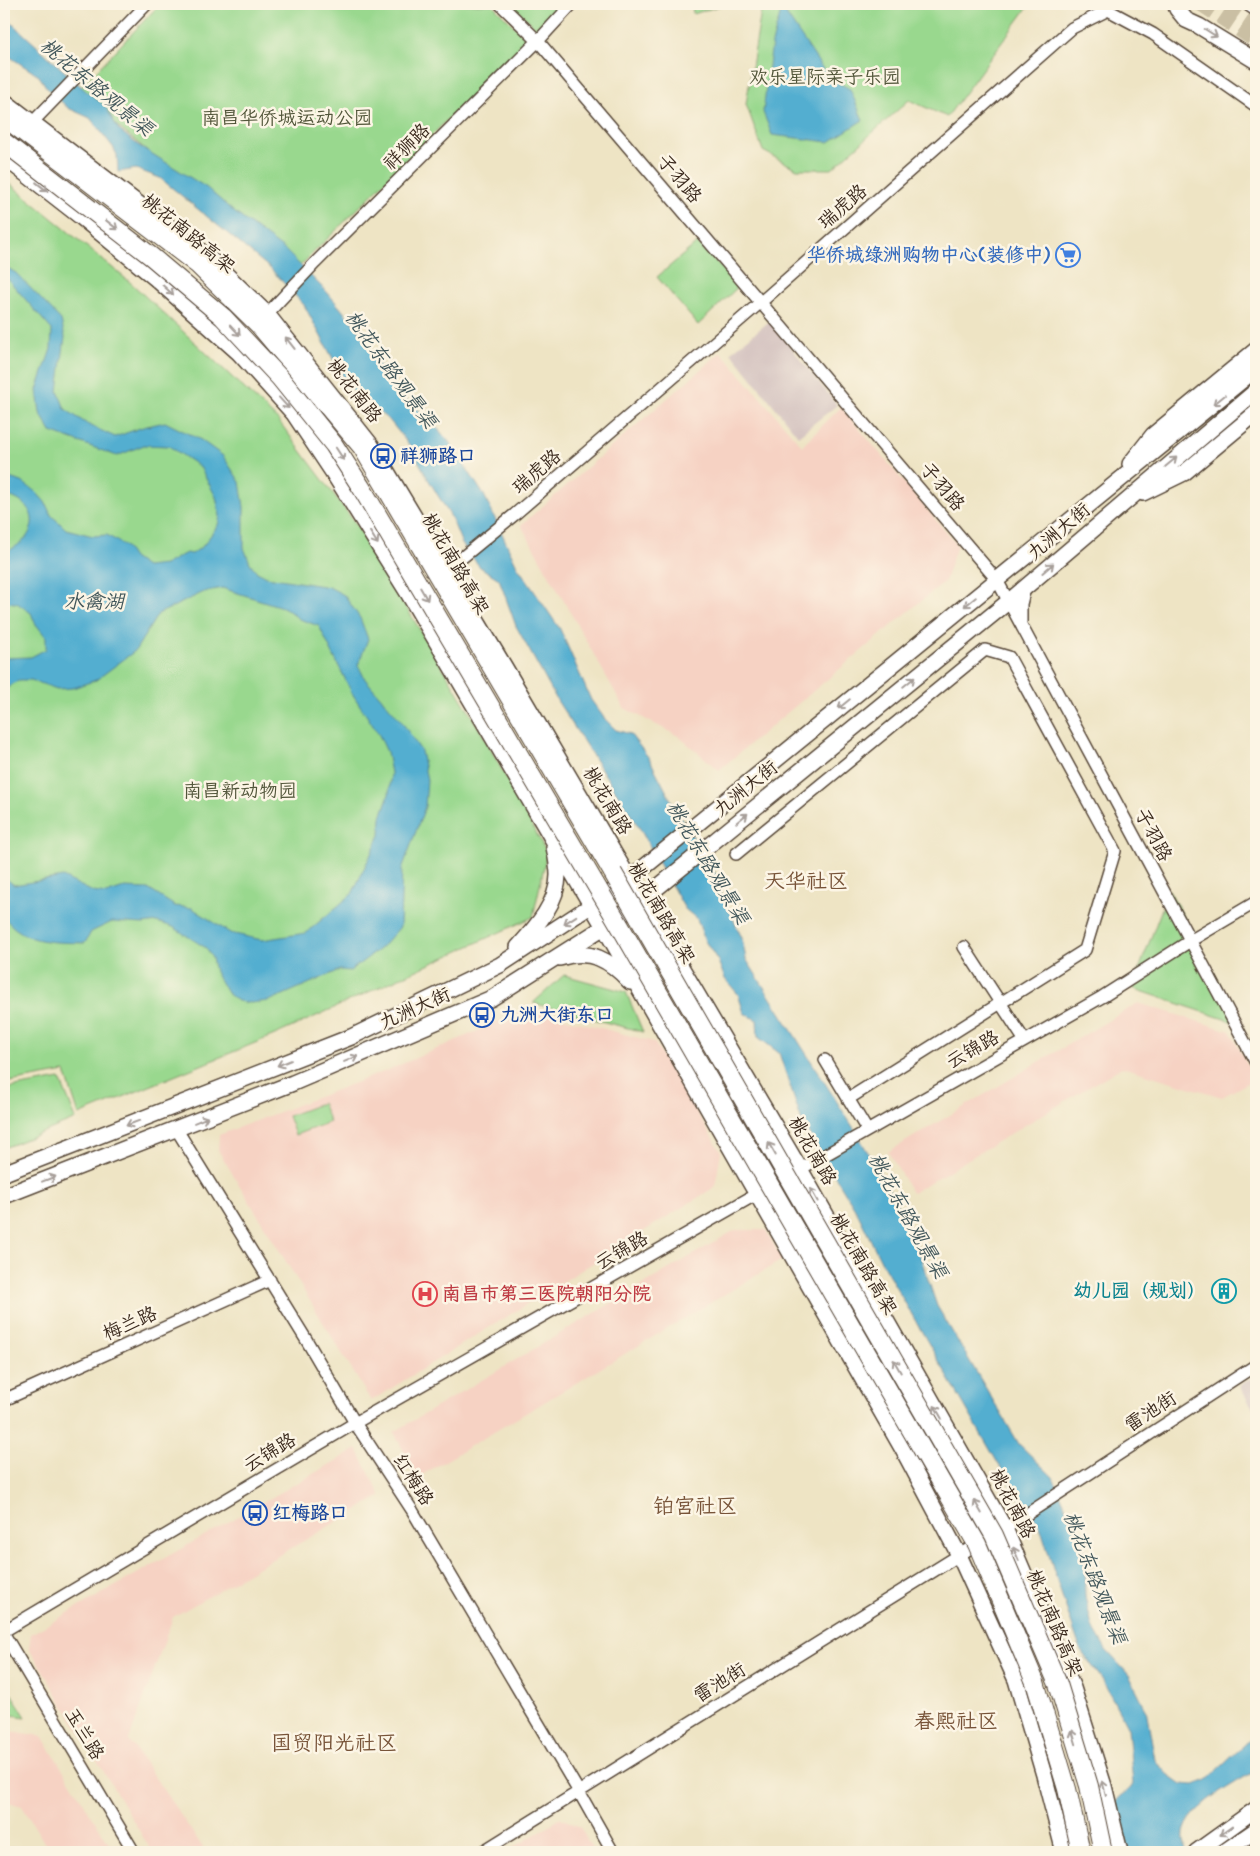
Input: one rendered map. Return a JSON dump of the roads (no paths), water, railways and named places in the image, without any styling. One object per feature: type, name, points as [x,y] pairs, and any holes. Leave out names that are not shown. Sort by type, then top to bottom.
[{"type":"highway","name":"桃花南路高架","points":[[4,117],[28,127],[198,265],[258,324],[362,447],[1000,1532],[1058,1684],[1089,1786],[1104,1852]]},
{"type":"highway","points":[[4,142],[152,256],[223,317],[280,378],[334,445],[366,495],[620,926],[977,1544],[1035,1682],[1067,1790],[1081,1852]]},
{"type":"main road","points":[[1175,4],[1186,20],[1256,61]]},
{"type":"main road","points":[[1250,4],[1256,8]]},
{"type":"main road","name":"桃花南路","points":[[4,101],[28,127],[208,257],[267,314],[371,445],[642,900],[805,1166],[1000,1532],[1073,1688],[1104,1786],[1120,1852]]},
{"type":"main road","points":[[4,157],[155,278],[239,352],[294,414],[408,593],[646,999],[902,1448],[959,1555],[1016,1680],[1044,1775],[1062,1846],[1111,1816]]},
{"type":"main road","points":[[1112,487],[1153,435],[1256,350]]},
{"type":"main road","name":"九洲大街","points":[[4,1173],[350,1037],[500,965],[592,906],[630,879],[1256,369]]},
{"type":"main road","name":"九洲大街","points":[[4,1196],[177,1130],[320,1072],[492,998],[604,927],[665,882],[1025,588],[1256,391]]},
{"type":"main road","points":[[1124,502],[1184,473],[1256,413]]},
{"type":"main road","points":[[500,965],[535,928],[550,904],[556,890],[558,877],[552,839]]},
{"type":"main road","points":[[662,933],[657,905],[658,896],[665,882]]},
{"type":"main road","points":[[492,998],[562,957],[579,954],[596,955],[606,961],[624,975],[646,999]]},
{"type":"main road","points":[[1196,1852],[1256,1809]]},
{"type":"main road","points":[[1224,1852],[1256,1830]]},
{"type":"street","points":[[28,127],[147,4]]},
{"type":"street","name":"子羽路","points":[[500,4],[538,41],[997,580],[1256,1063]]},
{"type":"street","name":"祥狮路","points":[[267,314],[315,263],[538,41],[572,4]]},
{"type":"street","name":"瑞虎路","points":[[447,570],[514,515],[761,302],[1072,28],[1108,10],[1153,34],[1256,106]]},
{"type":"street","points":[[1021,624],[1021,604],[1025,588]]},
{"type":"street","points":[[736,854],[985,650],[1009,657],[1115,851],[1085,950],[848,1099]]},
{"type":"street","name":"云锦路","points":[[4,1632],[355,1423],[1102,998],[1190,941],[1256,902]]},
{"type":"street","points":[[964,947],[1025,1041]]},
{"type":"street","points":[[825,1060],[848,1099],[864,1132]]},
{"type":"street","name":"红梅路","points":[[177,1130],[270,1280],[355,1423],[412,1510],[613,1852]]},
{"type":"street","name":"梅兰路","points":[[4,1400],[270,1280]]},
{"type":"street","name":"雷池街","points":[[1000,1532],[1256,1364]]},
{"type":"street","name":"雷池街","points":[[482,1852],[977,1544]]},
{"type":"street","name":"玉兰路","points":[[4,1632],[134,1852]]},
{"type":"water","points":[[782,8],[829,78],[850,89],[863,120],[829,142],[772,135],[763,112],[772,43]]},
{"type":"water","name":"桃花东路观景渠","points":[[4,16],[105,106],[119,130],[138,145],[207,188],[234,212],[285,250],[327,292],[358,329],[390,384],[431,421],[450,443],[484,495],[517,566],[560,629],[591,700],[616,730],[630,734],[649,758],[675,808],[716,875],[717,885],[742,938],[746,959],[853,1127],[889,1189],[913,1235],[937,1306],[1019,1444],[1053,1477],[1084,1551],[1085,1596],[1092,1626],[1106,1650],[1129,1675],[1146,1709],[1155,1760],[1167,1774],[1181,1784],[1194,1785],[1207,1780],[1256,1734],[1256,1770],[1225,1789],[1194,1814],[1184,1833],[1186,1852],[1128,1852],[1116,1802],[1133,1784],[1128,1728],[1102,1679],[1081,1651],[1040,1526],[1010,1484],[882,1263],[857,1212],[802,1122],[779,1053],[758,1037],[757,1020],[744,1013],[738,994],[725,979],[718,961],[705,941],[697,919],[685,909],[640,829],[558,702],[516,626],[499,579],[480,567],[462,544],[451,517],[411,447],[390,421],[351,389],[304,305],[271,269],[160,178],[136,169],[118,172],[117,155],[113,147],[90,118],[68,108],[47,88],[39,76],[4,53]]},
{"type":"water","name":"水禽湖","points":[[4,266],[16,273],[61,320],[65,337],[58,391],[65,409],[87,424],[115,437],[143,427],[165,422],[201,440],[223,456],[240,482],[244,507],[244,548],[250,563],[257,572],[267,577],[329,587],[344,595],[360,618],[368,639],[358,665],[365,679],[402,722],[421,751],[427,780],[425,807],[402,869],[400,927],[382,947],[350,971],[340,970],[269,1001],[250,1003],[238,1001],[227,993],[215,972],[212,958],[206,948],[173,927],[157,922],[143,924],[112,922],[91,932],[85,943],[59,942],[42,940],[26,935],[4,918],[4,877],[14,885],[63,877],[93,892],[106,894],[124,888],[148,889],[175,906],[192,908],[230,933],[262,940],[306,933],[352,894],[380,835],[381,817],[389,794],[391,773],[387,752],[379,735],[352,693],[319,626],[299,619],[285,608],[222,588],[204,592],[158,614],[135,651],[96,680],[73,688],[57,689],[31,680],[19,680],[4,690],[4,658],[31,657],[46,649],[46,637],[35,623],[31,613],[17,603],[4,602],[4,561],[7,551],[18,545],[26,537],[31,529],[32,521],[25,505],[16,499],[4,495],[4,479],[6,477],[22,482],[36,492],[45,502],[51,515],[66,529],[93,536],[107,535],[125,546],[133,558],[146,567],[164,565],[186,553],[192,554],[203,546],[218,525],[220,516],[216,497],[200,467],[169,446],[144,445],[117,456],[51,432],[40,413],[37,390],[51,349],[52,330],[4,277]]},
{"type":"tunnel","points":[[1201,4],[1256,41]]},
{"type":"tunnel","points":[[1228,4],[1256,23]]},
{"type":"place","name":"华侨城绿洲购物中心(装修中)","points":[[1068,255]]},
{"type":"place","name":"祥狮路口","points":[[383,456]]},
{"type":"place","name":"九洲大街东口","points":[[482,1015]]},
{"type":"place","name":"幼儿园（规划）","points":[[1224,1291]]},
{"type":"place","name":"南昌市第三医院朝阳分院","points":[[425,1294]]},
{"type":"place","name":"红梅路口","points":[[255,1513]]},
{"type":"district","name":"天华社区","points":[[806,882]]},
{"type":"district","name":"铂宫社区","points":[[695,1507]]},
{"type":"district","name":"春熙社区","points":[[956,1722]]},
{"type":"district","name":"国贸阳光社区","points":[[334,1744]]},
{"type":"park label","name":"欢乐星际亲子乐园","points":[[825,77]]},
{"type":"park label","name":"南昌华侨城运动公园","points":[[287,118]]},
{"type":"park label","name":"南昌新动物园","points":[[240,791]]}]
